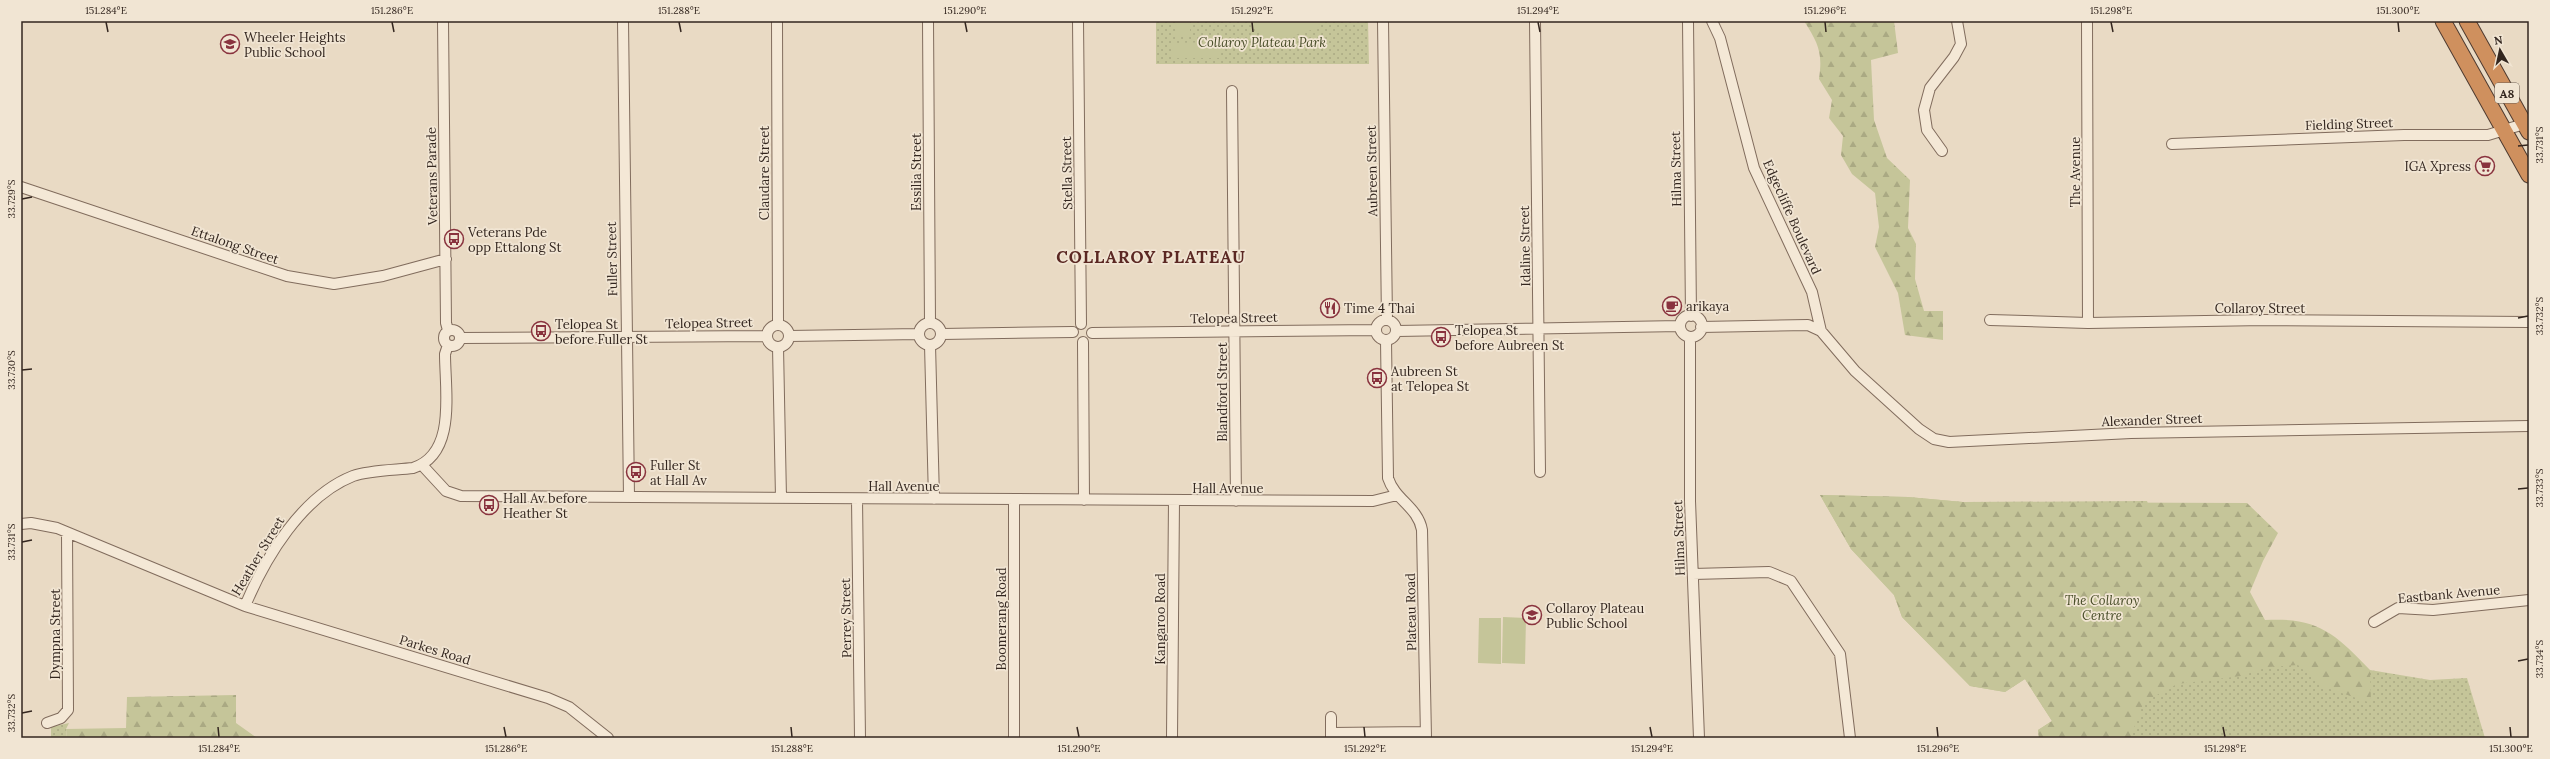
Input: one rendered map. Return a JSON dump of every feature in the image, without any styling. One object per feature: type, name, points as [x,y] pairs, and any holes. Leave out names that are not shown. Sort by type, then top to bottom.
[{"type":"highway","name":"A8","points":[[2443,21],[2529,175]]},
{"type":"highway","name":"A8","points":[[2467,21],[2527,128]]},
{"type":"street","name":"Veterans Parade","points":[[443,21],[446,322],[448,330]]},
{"type":"street","name":"Fuller Street","points":[[623,21],[629,497]]},
{"type":"street","name":"Claudare Street","points":[[777,21],[778,325]]},
{"type":"street","name":"Essilia Street","points":[[928,21],[930,323]]},
{"type":"street","name":"Stella Street","points":[[1078,21],[1081,324]]},
{"type":"street","name":"Aubreen Street","points":[[1383,21],[1386,320]]},
{"type":"street","name":"Idaline Street","points":[[1535,21],[1540,472]]},
{"type":"street","name":"Hilma Street","points":[[1688,21],[1691,316]]},
{"type":"street","name":"Edgecliffe Boulevard","points":[[1712,21],[1720,38],[1754,168],[1812,292],[1821,331]]},
{"type":"street","points":[[1942,151],[1927,130],[1924,110],[1930,88],[1954,57],[1961,44],[1957,21]]},
{"type":"street","name":"The Avenue","points":[[2087,21],[2088,323]]},
{"type":"street","name":"Blandford Street","points":[[1232,91],[1236,501]]},
{"type":"street","name":"Fielding Street","points":[[2172,144],[2404,135],[2488,135],[2527,128]]},
{"type":"street","name":"Ettalong Street","points":[[21,187],[287,276],[334,284],[383,276],[446,259]]},
{"type":"street","points":[[1691,316],[1700,320],[1701,327],[1697,335],[1690,337],[1683,334],[1680,326],[1684,317],[1691,316]]},
{"type":"street","points":[[1386,320],[1395,324],[1397,331],[1392,339],[1386,341],[1379,338],[1376,330],[1379,323],[1386,320]]},
{"type":"street","name":"Collaroy Street","points":[[1990,320],[2088,323],[2264,320],[2529,322]]},
{"type":"street","points":[[930,323],[937,325],[942,334],[937,343],[930,345],[921,340],[919,334],[924,325],[930,323]]},
{"type":"street","points":[[1073,332],[1076,327],[1081,324],[1087,325],[1092,333],[1090,338],[1083,342]]},
{"type":"street","points":[[778,325],[787,329],[789,336],[787,342],[778,347],[769,342],[767,336],[770,329],[778,325]]},
{"type":"street","points":[[1701,327],[1808,325],[1821,331]]},
{"type":"street","points":[[1397,331],[1680,326]]},
{"type":"street","points":[[422,465],[435,456],[442,443],[445,425],[445,354],[448,345],[444,336],[448,330],[457,331],[460,338],[456,345],[448,345]]},
{"type":"street","name":"Telopea Street","points":[[1092,333],[1376,330]]},
{"type":"street","name":"Alexander Street","points":[[1821,331],[1855,371],[1919,429],[1934,439],[1949,442],[2131,433],[2529,426]]},
{"type":"street","points":[[942,334],[1073,332]]},
{"type":"street","points":[[1073,332],[1075,338],[1083,342]]},
{"type":"street","points":[[789,336],[919,334]]},
{"type":"street","name":"Telopea Street","points":[[460,338],[767,336]]},
{"type":"street","name":"Hilma Street","points":[[1690,337],[1690,501],[1699,738]]},
{"type":"street","points":[[1386,341],[1388,478],[1397,495]]},
{"type":"street","points":[[1083,342],[1084,500]]},
{"type":"street","points":[[930,345],[934,499]]},
{"type":"street","points":[[778,347],[781,498]]},
{"type":"street","name":"Hall Avenue","points":[[422,465],[446,491],[461,496],[1373,502],[1397,495]]},
{"type":"street","name":"Heather Street","points":[[21,524],[45,524],[245,606],[253,587],[292,524],[309,504],[330,488],[354,475],[422,465]]},
{"type":"street","name":"Plateau Road","points":[[1397,495],[1418,515],[1422,530],[1426,735]]},
{"type":"street","name":"Perrey Street","points":[[857,498],[860,738]]},
{"type":"street","name":"Boomerang Road","points":[[1014,499],[1014,738]]},
{"type":"street","name":"Kangaroo Road","points":[[1172,738],[1174,500]]},
{"type":"street","name":"Dympna Street","points":[[46,723],[61,718],[68,710],[67,533]]},
{"type":"street","points":[[1693,574],[1769,572],[1791,581],[1840,654],[1850,738]]},
{"type":"street","name":"Eastbank Avenue","points":[[2374,622],[2398,608],[2433,610],[2529,600]]},
{"type":"street","name":"Parkes Road","points":[[245,606],[548,698],[569,707],[608,738]]},
{"type":"street","points":[[1331,718],[1331,735],[1426,735]]},
{"type":"green space","name":"Collaroy Plateau Park","points":[[1156,21],[1368,21],[1369,64],[1156,64]]},
{"type":"green space","points":[[1175,21],[1190,21],[1190,35],[1176,35]]},
{"type":"green space","points":[[1246,21],[1321,21],[1317,28],[1270,43]]},
{"type":"green space","points":[[1804,21],[1894,21],[1898,53],[1871,60],[1874,120],[1887,158],[1910,180],[1908,228],[1916,244],[1915,279],[1924,311],[1943,311],[1943,340],[1905,335],[1898,293],[1875,247],[1879,227],[1875,193],[1852,174],[1841,155],[1843,136],[1829,118],[1832,100],[1819,79],[1820,55],[1816,42]]},
{"type":"green space","points":[[1221,42],[1221,58],[1172,58],[1172,43]]},
{"type":"green space","name":"The Collaroy Centre","points":[[1820,495],[1908,497],[1963,502],[2147,501],[2209,658],[2370,670],[2430,680],[2467,678],[2485,738],[2039,738],[2038,730],[2052,721],[2025,679],[2005,692],[1970,686],[1902,617],[1894,595],[1851,549]]},
{"type":"green space","name":"The Collaroy Centre","points":[[1820,495],[1908,497],[1963,502],[2247,503],[2278,533],[2263,561],[2250,592],[2265,620],[2298,621],[2324,630],[2335,637],[2358,657],[2370,670],[2371,703],[2321,686],[2298,665],[2268,667],[2241,676],[2177,684],[2144,702],[2130,738],[2039,738],[2038,730],[2052,721],[2025,679],[2005,692],[1970,686],[1902,617],[1894,595],[1851,549]]},
{"type":"green space","points":[[1503,617],[1526,618],[1525,664],[1502,663]]},
{"type":"green space","points":[[1479,618],[1501,618],[1501,664],[1478,663]]},
{"type":"green space","points":[[236,695],[236,723],[257,738],[67,738],[66,729],[126,728],[127,697]]},
{"type":"green space","points":[[69,723],[66,729],[67,738],[51,738],[51,727]]},
{"type":"place","name":"Wheeler Heights Public School","points":[[230,44]]},
{"type":"place","name":"IGA Xpress","points":[[2485,166]]},
{"type":"place","name":"Veterans Pde opp Ettalong St","points":[[454,239]]},
{"type":"place","name":"arikaya","points":[[1672,306]]},
{"type":"place","name":"Time 4 Thai","points":[[1330,308]]},
{"type":"place","name":"Telopea St before Fuller St","points":[[541,331]]},
{"type":"place","name":"Telopea St before Aubreen St","points":[[1441,337]]},
{"type":"place","name":"Aubreen St at Telopea St","points":[[1377,378]]},
{"type":"place","name":"Fuller St at Hall Av","points":[[636,472]]},
{"type":"place","name":"Hall Av before Heather St","points":[[489,505]]},
{"type":"place","name":"Collaroy Plateau Public School","points":[[1532,615]]},
{"type":"district","name":"COLLAROY PLATEAU","points":[[1151,257]]}]
